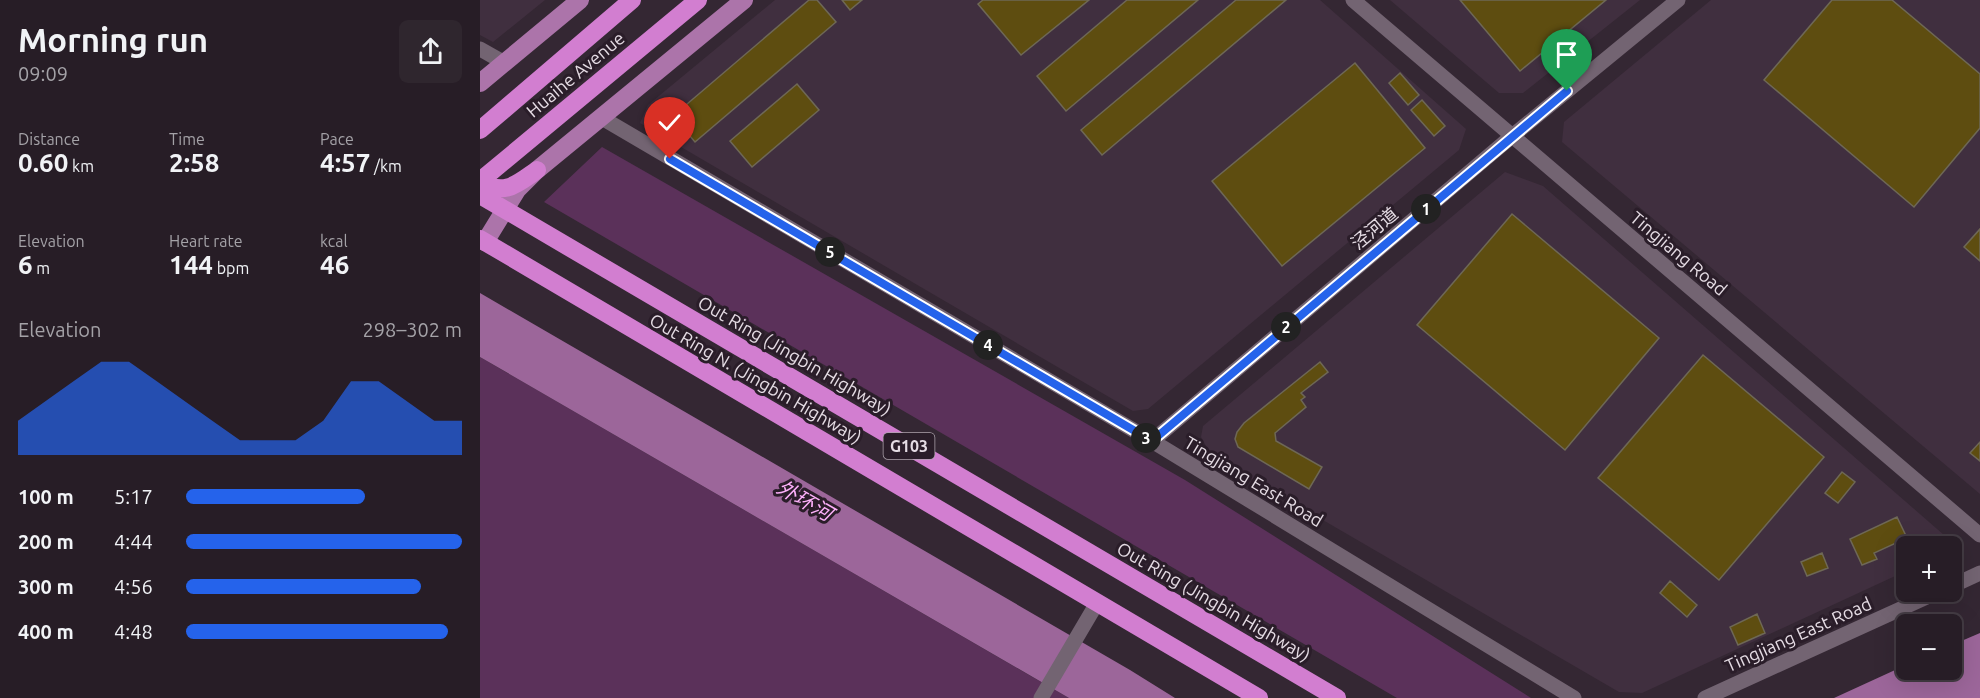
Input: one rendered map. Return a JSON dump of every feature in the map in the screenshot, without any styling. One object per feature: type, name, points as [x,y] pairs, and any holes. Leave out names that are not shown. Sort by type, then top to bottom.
[{"type":"highway","name":"Huaihe Avenue","points":[[480,137],[486,124],[632,0]]},
{"type":"highway","name":"Huaihe Avenue","points":[[480,181],[698,0]]},
{"type":"highway","points":[[480,181],[494,188],[512,187],[537,170]]},
{"type":"highway","name":"Out Ring (Jingbin Highway)","points":[[480,195],[1337,698]]},
{"type":"highway","name":"Out Ring N. (Jingbin Highway)","points":[[482,241],[1258,698]]},
{"type":"main road","points":[[480,83],[580,0]]},
{"type":"main road","points":[[482,241],[517,190],[537,170],[744,0]]},
{"type":"street","name":"Tingjiang Road","points":[[1353,0],[1980,535]]},
{"type":"street","name":"泾河道","points":[[1152,441],[1511,137],[1678,0]]},
{"type":"street","points":[[480,49],[503,62]]},
{"type":"street","name":"Tingjiang East Road","points":[[602,118],[1152,441],[1574,698]]},
{"type":"street","points":[[1962,581],[1980,573]]},
{"type":"street","name":"Tingjiang East Road","points":[[1705,698],[1916,602]]},
{"type":"street","points":[[1043,694],[1097,603]]},
{"type":"shaded area","points":[[480,0],[545,0],[493,42],[480,35]]},
{"type":"shaded area","points":[[775,0],[1320,0],[1466,129],[1459,150],[1148,409],[1133,411],[640,123],[648,105]]},
{"type":"shaded area","points":[[1390,0],[1640,0],[1523,93],[1499,93]]},
{"type":"shaded area","points":[[1711,0],[1980,0],[1980,494],[1562,142],[1564,122]]},
{"type":"shaded area","points":[[602,147],[1185,480],[1531,698],[1397,698],[544,202]]},
{"type":"shaded area","points":[[1505,172],[1543,186],[1944,535],[1896,536],[1896,576],[1642,693],[1619,692],[1211,455],[1201,437],[1203,426]]},
{"type":"shaded area","points":[[480,357],[1010,664],[1069,698],[480,698]]},
{"type":"water","name":"外环河","points":[[480,293],[1175,698],[1069,698],[480,357]]},
{"type":"water","points":[[1980,633],[1980,698],[1834,698],[1896,670],[1896,680],[1962,680],[1962,641]]},
{"type":"building","points":[[809,0],[817,0],[836,22],[695,142],[673,116]]},
{"type":"building","points":[[842,0],[862,0],[850,10]]},
{"type":"building","points":[[983,0],[1089,0],[1021,55],[978,4]]},
{"type":"building","points":[[1127,0],[1198,0],[1066,111],[1037,76]]},
{"type":"building","points":[[1236,0],[1286,0],[1102,155],[1081,130]]},
{"type":"building","points":[[1460,0],[1606,0],[1520,71]]},
{"type":"building","points":[[1832,0],[1892,0],[1980,74],[1980,128],[1914,207],[1764,80]]},
{"type":"building","points":[[1355,63],[1425,148],[1282,266],[1212,181]]},
{"type":"building","points":[[1400,73],[1419,95],[1408,105],[1389,83]]},
{"type":"building","points":[[797,84],[819,110],[752,167],[730,141]]},
{"type":"building","points":[[1422,100],[1445,126],[1434,136],[1411,110]]},
{"type":"building","points":[[1512,214],[1659,338],[1565,450],[1417,325]]},
{"type":"building","points":[[1980,229],[1980,261],[1964,247]]},
{"type":"building","points":[[1703,355],[1824,457],[1719,580],[1598,478]]},
{"type":"building","points":[[1320,362],[1328,372],[1301,393],[1305,397],[1301,400],[1306,407],[1275,433],[1276,441],[1322,467],[1309,489],[1238,447],[1235,439],[1244,423]]},
{"type":"building","points":[[1980,442],[1980,461],[1970,453]]},
{"type":"building","points":[[1842,472],[1855,482],[1838,503],[1825,493]]},
{"type":"building","points":[[1897,517],[1906,536],[1896,536],[1896,543],[1874,553],[1877,559],[1862,565],[1850,539]]},
{"type":"building","points":[[1822,553],[1828,568],[1807,576],[1801,562]]},
{"type":"building","points":[[1670,581],[1697,605],[1687,617],[1660,593]]},
{"type":"building","points":[[1757,614],[1765,633],[1738,645],[1730,627]]},
{"type":"route","points":[[670,159],[1152,441],[1567,91]]}]
